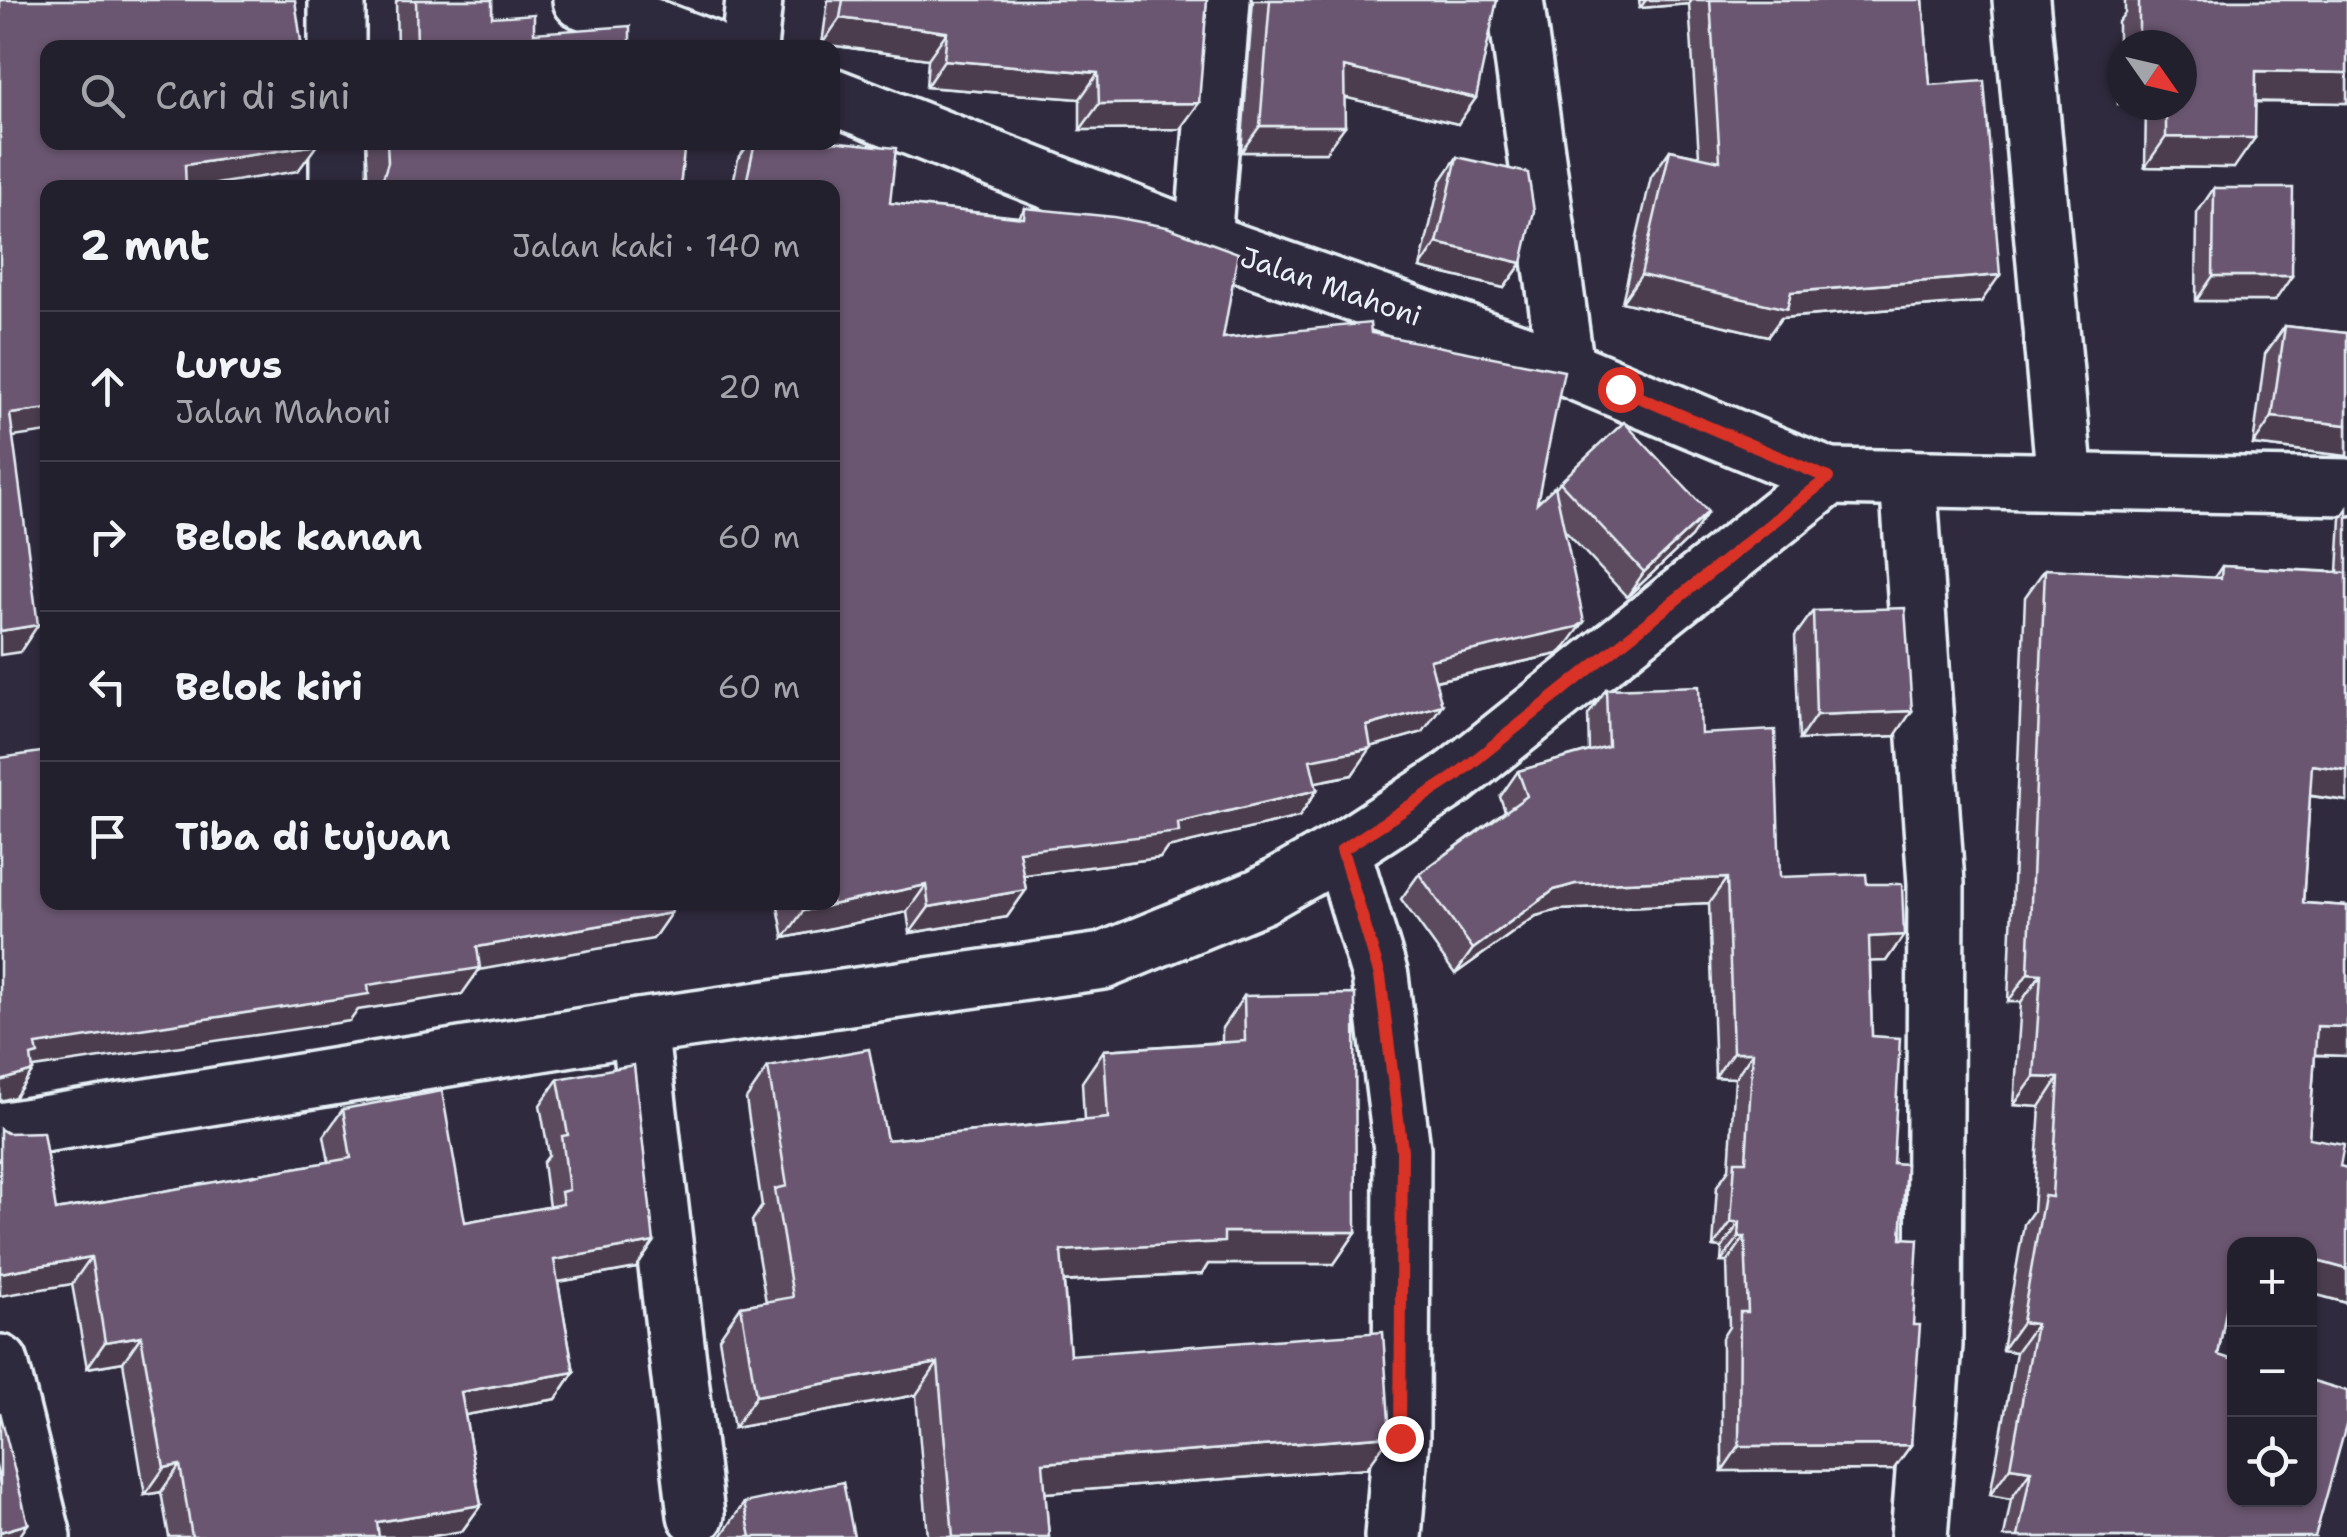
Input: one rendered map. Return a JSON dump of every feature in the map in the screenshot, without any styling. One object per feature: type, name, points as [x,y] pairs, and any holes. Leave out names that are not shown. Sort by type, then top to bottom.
[{"type":"street","points":[[337,0],[338,40]]},
{"type":"street","points":[[582,0],[686,40]]},
{"type":"street","points":[[750,40],[754,0]]},
{"type":"street","points":[[1203,241],[1222,0]]},
{"type":"street","points":[[1515,0],[1566,368]]},
{"type":"street","points":[[2021,0],[2065,481]]},
{"type":"street","name":"Jalan Mahoni","points":[[840,99],[1203,241],[1566,368],[1828,478]]},
{"type":"street","points":[[338,150],[338,180]]},
{"type":"street","points":[[0,1131],[639,1026],[1103,961],[1261,896],[1342,850],[1454,777],[1828,478],[2347,487]]},
{"type":"street","points":[[1908,478],[1936,883],[1934,1345],[1918,1537]]},
{"type":"street","points":[[1342,850],[1380,976],[1402,1150],[1400,1438],[1393,1537]]},
{"type":"street","points":[[639,1026],[696,1515]]},
{"type":"street","points":[[0,1363],[43,1537]]},
{"type":"building","points":[[0,0],[295,0],[301,40],[40,40],[40,150],[284,150],[185,165],[186,180],[40,180],[40,410],[10,414],[38,625],[0,631]]},
{"type":"building","points":[[416,0],[492,0],[492,17],[534,14],[534,33],[630,26],[630,40],[417,40]]},
{"type":"building","points":[[843,0],[1207,0],[1199,103],[1099,104],[1098,73],[944,60],[947,32],[840,18]]},
{"type":"building","points":[[1270,0],[1497,0],[1476,98],[1344,67],[1345,126],[1260,126]]},
{"type":"building","points":[[1710,0],[1923,0],[1930,85],[1984,81],[2000,275],[1791,292],[1787,309],[1641,275],[1670,150],[1720,161]]},
{"type":"building","points":[[2139,0],[2347,0],[2347,73],[2256,71],[2255,138],[2166,137],[2166,120],[2197,120],[2197,30],[2139,30]]},
{"type":"building","points":[[840,142],[896,148],[890,203],[1024,218],[1025,208],[1114,217],[1167,227],[1238,253],[1223,338],[1370,323],[1371,333],[1564,371],[1537,503],[1555,486],[1584,622],[1577,627],[1430,660],[1442,705],[1367,726],[1371,748],[1310,760],[1317,790],[1178,823],[1179,832],[1019,851],[1026,890],[929,907],[926,885],[840,903],[840,180],[747,180],[753,150],[840,150]]},
{"type":"building","points":[[387,150],[684,150],[681,180],[380,180],[388,162]]},
{"type":"building","points":[[1457,157],[1528,173],[1534,211],[1522,263],[1437,243]]},
{"type":"building","points":[[2214,188],[2293,188],[2292,276],[2213,276]]},
{"type":"building","points":[[2285,326],[2347,333],[2347,425],[2272,417]]},
{"type":"building","points":[[1624,422],[1708,512],[1644,572],[1560,482]]},
{"type":"building","points":[[2222,566],[2347,573],[2347,770],[2312,765],[2303,903],[2347,906],[2347,1027],[2317,1026],[2309,1138],[2344,1144],[2340,1166],[2347,1168],[2347,1269],[2317,1261],[2317,1237],[2227,1237],[2227,1305],[2218,1355],[2227,1358],[2227,1507],[2317,1507],[2317,1382],[2347,1391],[2347,1422],[2315,1537],[2018,1537],[2031,1470],[2010,1467],[2036,1324],[2022,1322],[2044,1196],[2052,1197],[2059,1078],[2034,1077],[2041,974],[2028,973],[2045,569],[2221,578]]},
{"type":"building","points":[[1905,608],[1912,711],[1816,715],[1813,611]]},
{"type":"building","points":[[1699,686],[1701,734],[1775,730],[1780,877],[1866,874],[1867,884],[1902,884],[1904,935],[1869,937],[1872,1036],[1900,1038],[1893,1163],[1906,1164],[1901,1238],[1918,1239],[1913,1325],[1920,1325],[1911,1445],[1739,1446],[1740,1312],[1748,1312],[1745,1237],[1739,1237],[1740,1222],[1731,1222],[1735,1161],[1746,1161],[1753,1052],[1733,1052],[1727,878],[1575,884],[1554,890],[1473,949],[1419,874],[1527,796],[1518,771],[1608,746],[1606,689]]},
{"type":"building","points":[[40,752],[40,910],[671,913],[477,947],[480,968],[368,985],[369,994],[36,1045],[38,1054],[31,1056],[33,1071],[0,1081],[0,758]]},
{"type":"building","points":[[1355,994],[1356,1232],[1224,1232],[1224,1242],[1061,1251],[1070,1355],[1383,1332],[1390,1436],[1043,1463],[1049,1537],[953,1537],[938,1363],[756,1396],[741,1306],[793,1297],[775,1189],[787,1186],[768,1067],[869,1049],[887,1140],[1108,1118],[1104,1050],[1245,1041],[1244,996]]},
{"type":"building","points":[[634,1065],[654,1242],[554,1260],[574,1372],[461,1392],[481,1505],[377,1522],[379,1537],[192,1537],[180,1465],[164,1468],[141,1336],[105,1342],[91,1257],[0,1273],[0,1129],[7,1133],[43,1132],[56,1210],[351,1158],[343,1109],[442,1091],[465,1222],[563,1204],[561,1192],[569,1190],[562,1136],[568,1135],[558,1079]]},
{"type":"building","points":[[0,1412],[28,1524],[0,1532]]},
{"type":"building","points":[[843,1482],[854,1537],[751,1537],[744,1503]]},
{"type":"route","points":[[1400,1438],[1402,1150],[1380,976],[1342,850],[1454,777],[1828,478],[1620,389]]}]
